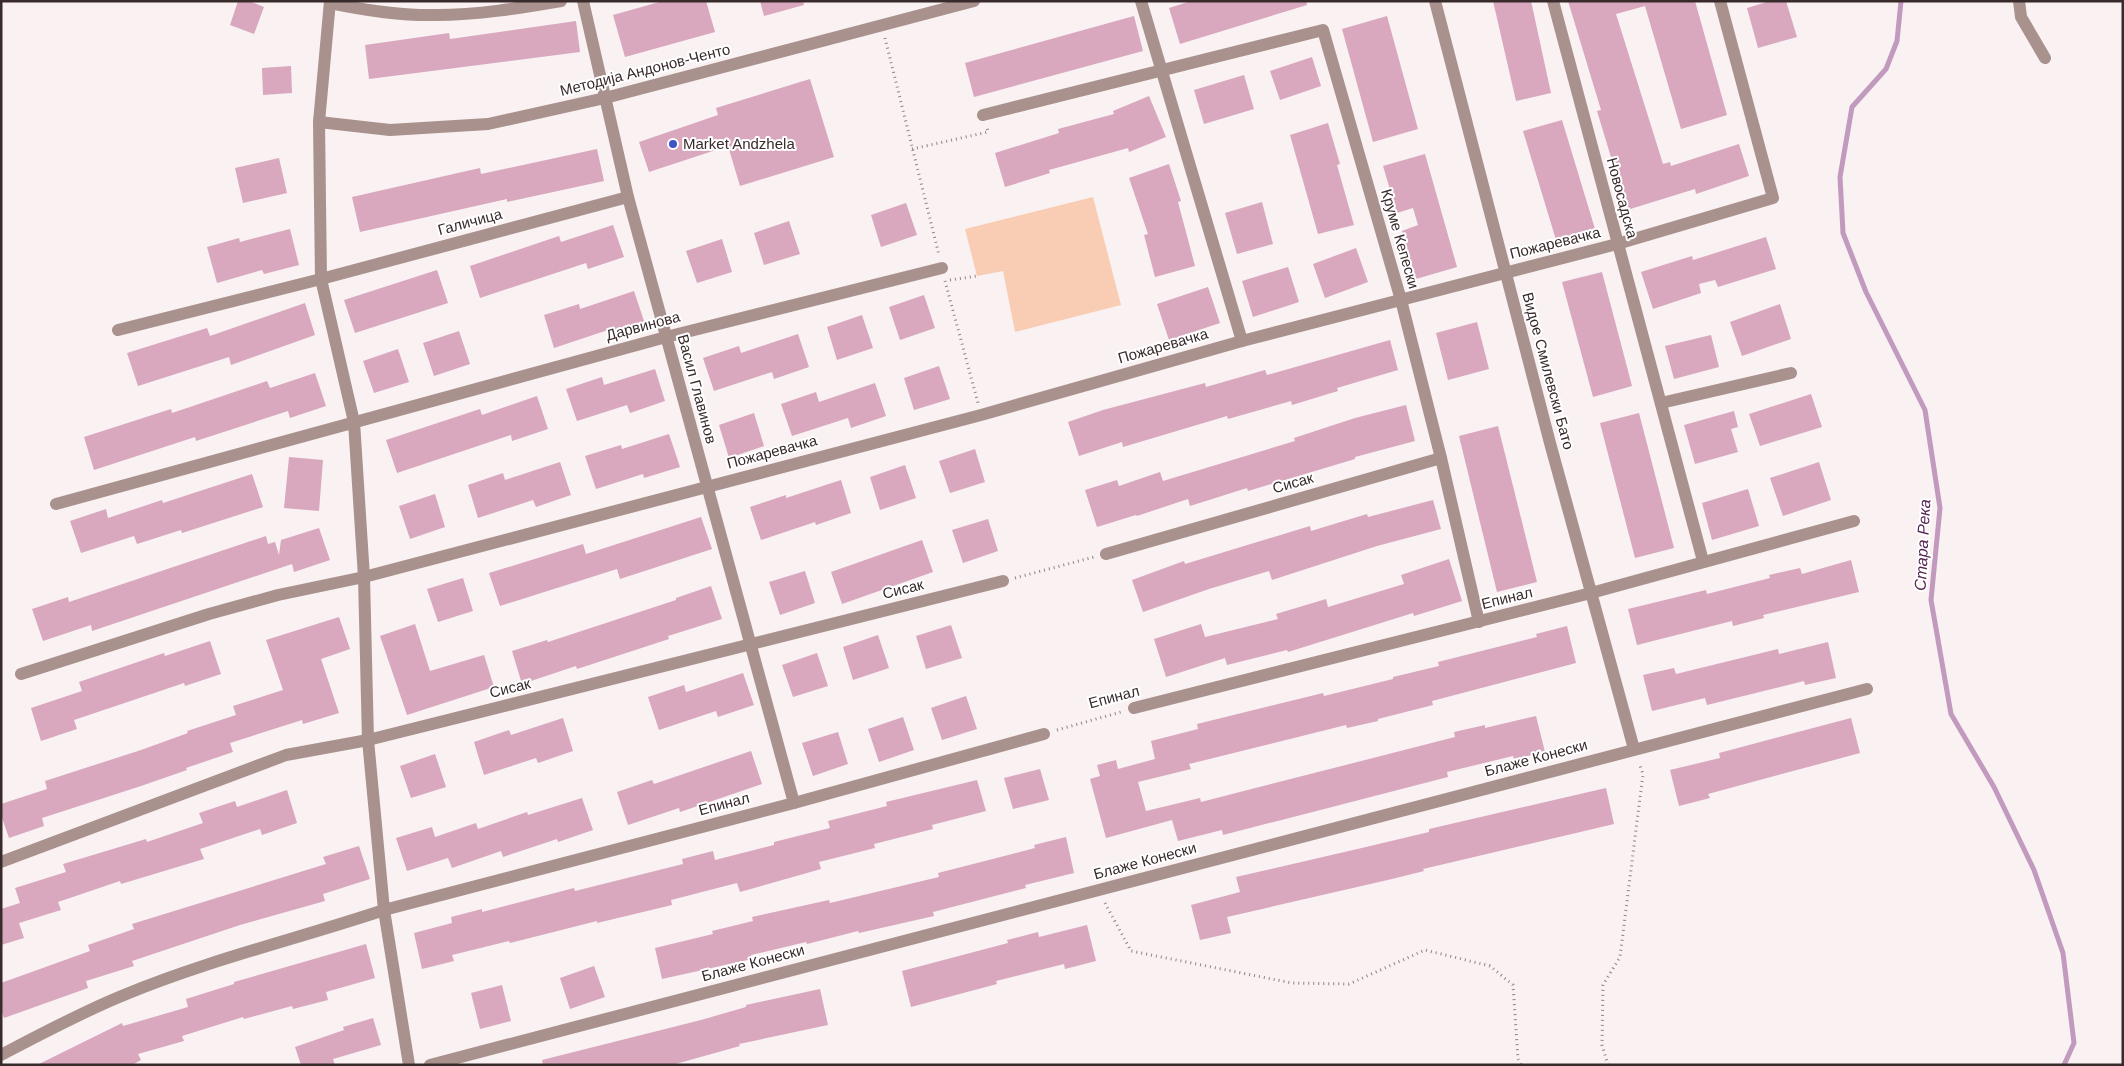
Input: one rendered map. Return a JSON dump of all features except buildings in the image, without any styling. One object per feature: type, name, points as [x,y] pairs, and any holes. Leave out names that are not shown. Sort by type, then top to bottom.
[{"type":"street","points":[[409,1065],[384,910],[368,740],[364,576],[354,422],[321,279],[318,122],[330,2],[368,11],[435,15],[503,11],[561,1]]},
{"type":"street","name":"Васил Главинов","points":[[583,1],[628,197],[794,802]]},
{"type":"street","name":"Методија Андонов-Ченто","points":[[318,122],[390,130],[488,124],[605,98],[974,1]]},
{"type":"street","points":[[1141,1],[1242,341]]},
{"type":"street","name":"Видое Смилевски Бато","points":[[1435,1],[1634,749]]},
{"type":"street","name":"Новосадска","points":[[1553,1],[1703,561]]},
{"type":"street","name":"Пожаревачка","points":[[21,674],[209,614],[278,595],[364,576],[982,415],[1242,341],[1617,244],[1773,198],[1720,1]]},
{"type":"street","points":[[2019,1],[2021,17],[2045,58]]},
{"type":"street","name":"Круме Кепески","points":[[984,115],[1324,30],[1401,300],[1442,458],[1479,622]]},
{"type":"street","name":"Галичица","points":[[118,330],[321,279],[628,197]]},
{"type":"street","name":"Дарвинова","points":[[56,504],[666,337],[942,268]]},
{"type":"street","points":[[1661,404],[1791,372]]},
{"type":"street","name":"Сисак","points":[[1106,554],[1442,458]]},
{"type":"street","name":"Епинал","points":[[1134,708],[1591,593],[1854,521]]},
{"type":"street","name":"Сисак","points":[[1,862],[286,756],[368,740],[1003,581]]},
{"type":"street","name":"Блаже Конески","points":[[430,1065],[1867,689]]},
{"type":"street","name":"Епинал","points":[[1,1055],[124,995],[234,956],[384,910],[1044,734]]},
{"type":"path","points":[[881,26],[945,281],[982,415]]},
{"type":"path","points":[[912,149],[988,132],[984,115]]},
{"type":"path","points":[[945,281],[977,276]]},
{"type":"path","points":[[1003,581],[1106,554]]},
{"type":"path","name":"Епинал","points":[[1044,734],[1134,708]]},
{"type":"path","points":[[1608,1065],[1602,1045],[1603,985],[1620,957],[1643,774],[1634,749]]},
{"type":"path","points":[[1098,890],[1131,951],[1292,983],[1349,984],[1424,950],[1490,966],[1513,984],[1518,1059],[1521,1065]]},
{"type":"shaded area","points":[[1093,197],[1121,305],[1015,332],[1003,271],[977,276],[965,229]]},
{"type":"waterway","name":"Стара Река","points":[[1901,1],[1897,41],[1886,69],[1852,107],[1840,177],[1843,233],[1866,292],[1925,410],[1940,508],[1931,600],[1951,714],[1994,787],[2034,870],[2063,953],[2074,1043],[2064,1065]]},
{"type":"place","name":"Market Andzhela","points":[[673,144]]}]
